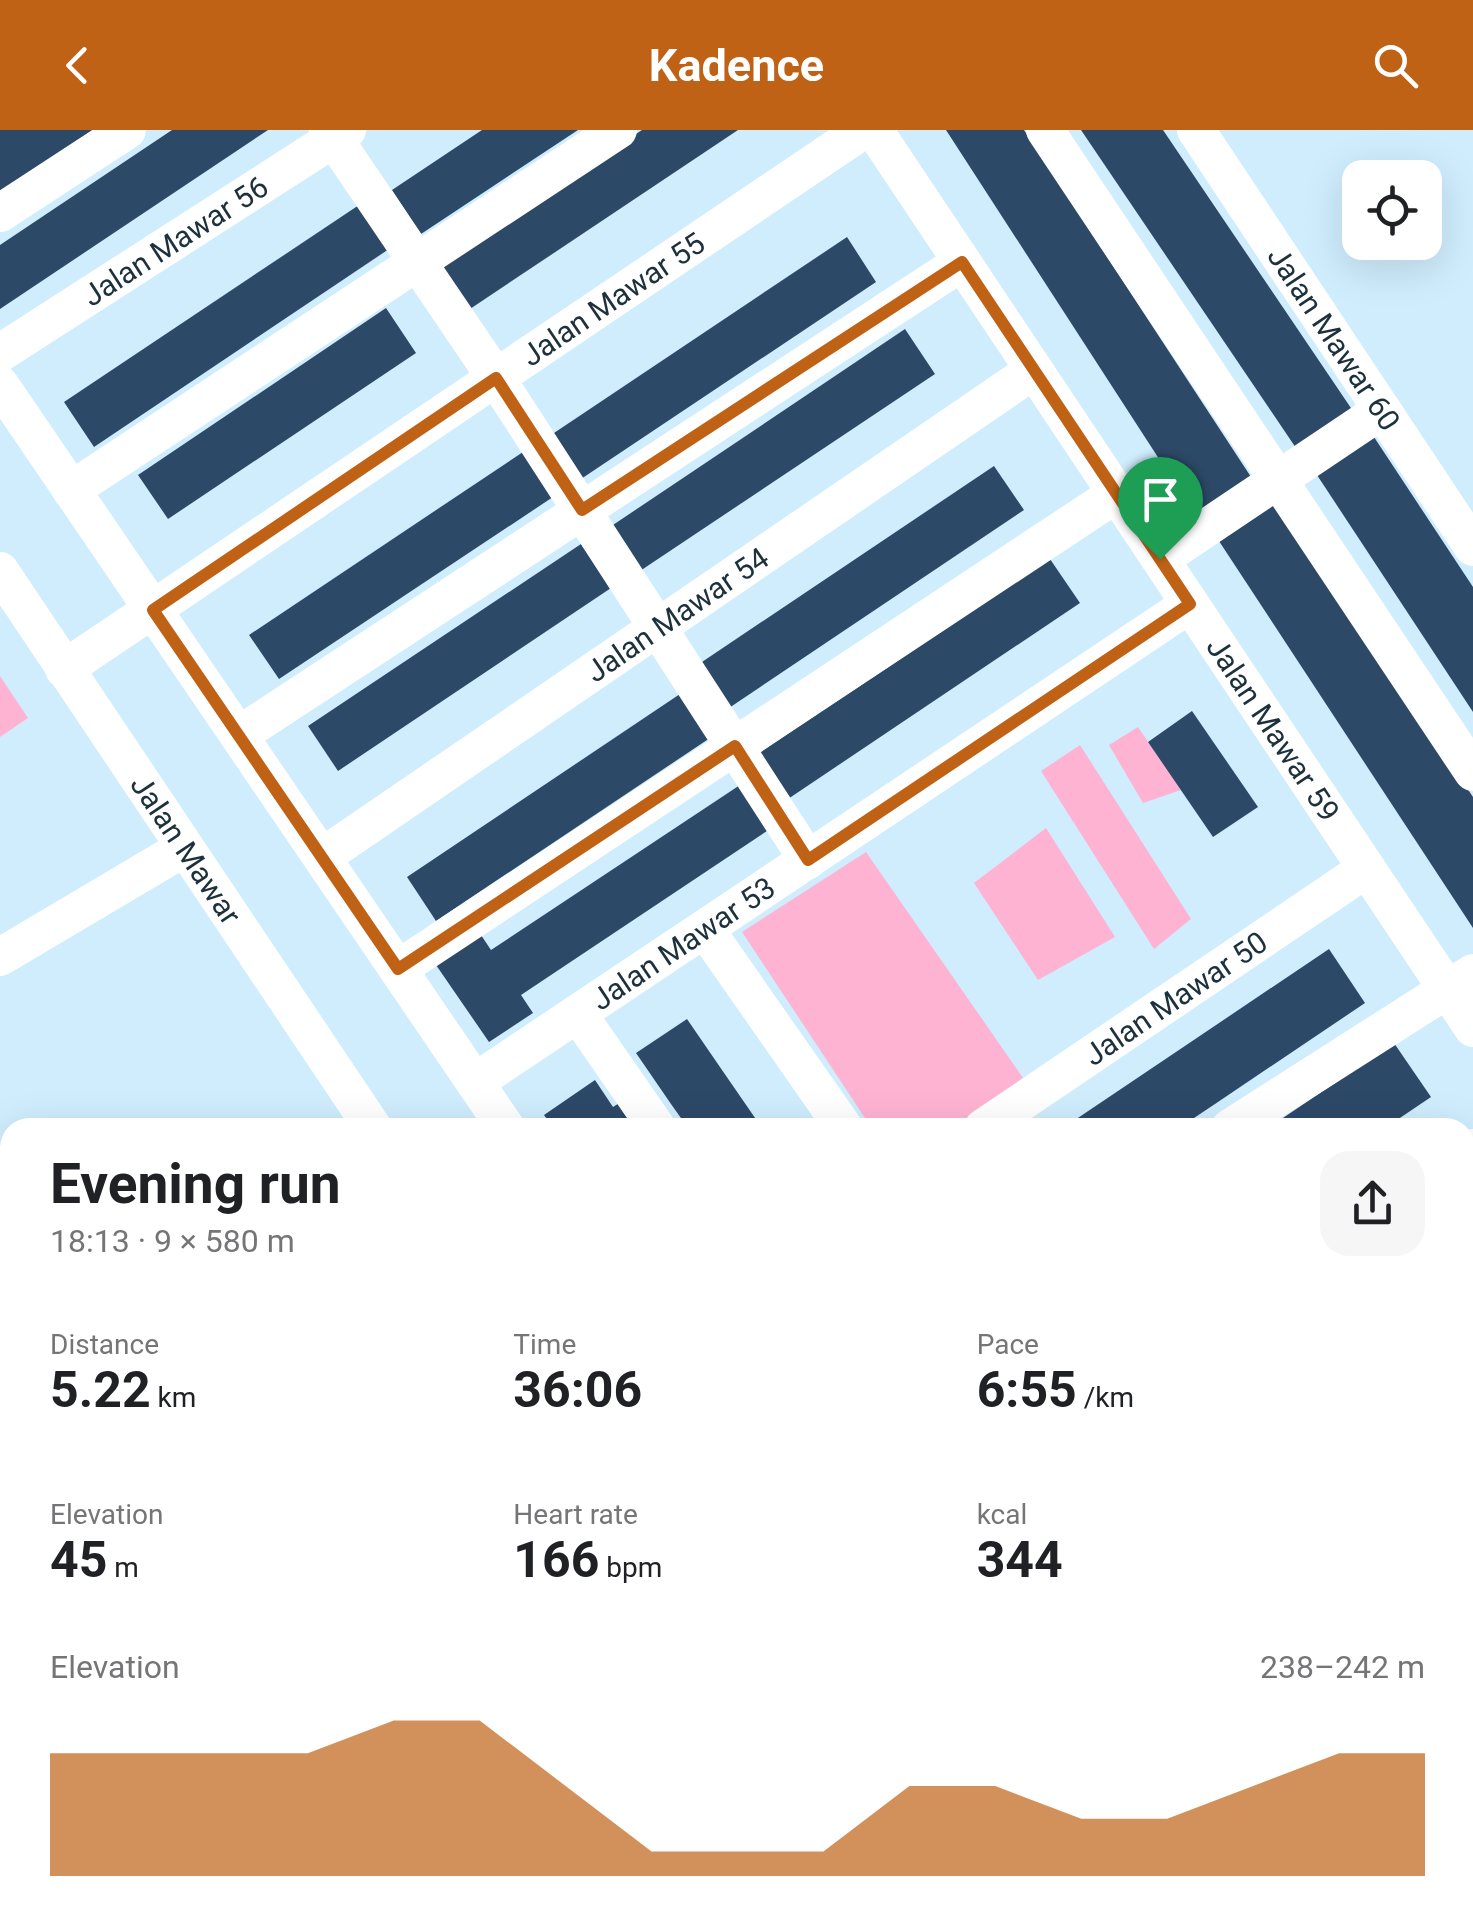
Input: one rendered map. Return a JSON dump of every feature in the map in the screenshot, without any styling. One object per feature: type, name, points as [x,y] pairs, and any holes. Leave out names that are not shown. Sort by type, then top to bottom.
[{"type":"street","points":[[0,213],[127,130]]},
{"type":"street","points":[[71,490],[618,130]]},
{"type":"street","name":"Jalan Mawar 55","points":[[64,669],[863,130]]},
{"type":"street","name":"Jalan Mawar 59","points":[[874,130],[1366,868],[1460,982],[1473,1028]]},
{"type":"street","points":[[1045,130],[1473,772]]},
{"type":"street","name":"Jalan Mawar 60","points":[[1196,130],[1473,546]]},
{"type":"street","points":[[336,133],[808,860]]},
{"type":"street","name":"Jalan Mawar 56","points":[[0,353],[336,133]]},
{"type":"street","points":[[238,735],[962,262]]},
{"type":"street","name":"Jalan Mawar 54","points":[[322,857],[1034,370]]},
{"type":"street","points":[[0,386],[499,1118]]},
{"type":"street","points":[[1160,559],[1382,410]]},
{"type":"street","points":[[398,969],[1116,494]]},
{"type":"street","name":"Jalan Mawar","points":[[0,572],[366,1118]]},
{"type":"street","name":"Jalan Mawar 53","points":[[476,1082],[1190,604]]},
{"type":"street","points":[[0,957],[184,848]]},
{"type":"street","name":"Jalan Mawar 50","points":[[997,1118],[1366,868]]},
{"type":"street","points":[[705,928],[837,1118]]},
{"type":"street","points":[[1246,1118],[1460,982]]},
{"type":"street","points":[[578,1014],[650,1118]]},
{"type":"shaded area","points":[[0,676],[28,718],[0,737]]},
{"type":"shaded area","points":[[1138,727],[1181,790],[1143,803],[1109,745]]},
{"type":"shaded area","points":[[1080,745],[1191,919],[1154,949],[1041,771]]},
{"type":"shaded area","points":[[1046,828],[1115,937],[1038,980],[974,883]]},
{"type":"shaded area","points":[[866,852],[1030,1088],[975,1118],[865,1118],[742,932]]},
{"type":"building","points":[[0,130],[93,130],[0,192]]},
{"type":"building","points":[[172,130],[268,130],[0,309],[0,245]]},
{"type":"building","points":[[482,130],[578,130],[421,234],[392,190]]},
{"type":"building","points":[[642,130],[738,130],[464,313],[434,268]]},
{"type":"building","points":[[946,130],[1024,130],[1253,480],[1196,516]]},
{"type":"building","points":[[1081,130],[1163,130],[1355,414],[1298,451]]},
{"type":"building","points":[[362,203],[392,247],[94,447],[64,402]]},
{"type":"building","points":[[847,237],[876,282],[578,481],[548,437]]},
{"type":"building","points":[[386,308],[416,353],[168,519],[138,475]]},
{"type":"building","points":[[905,329],[935,374],[637,573],[607,529]]},
{"type":"building","points":[[1372,434],[1473,587],[1473,712],[1315,472]]},
{"type":"building","points":[[523,452],[553,497],[279,679],[249,635]]},
{"type":"building","points":[[994,466],[1024,510],[726,710],[696,666]]},
{"type":"building","points":[[1273,499],[1473,797],[1473,928],[1215,535]]},
{"type":"building","points":[[581,544],[611,588],[338,771],[308,726]]},
{"type":"building","points":[[1050,559],[1080,603],[782,803],[752,758]]},
{"type":"building","points":[[680,694],[710,738],[436,921],[407,877]]},
{"type":"building","points":[[1192,711],[1258,807],[1213,837],[1148,742]]},
{"type":"building","points":[[740,785],[770,829],[521,995],[533,1013],[489,1042],[436,965],[481,935],[491,950]]},
{"type":"building","points":[[1329,949],[1365,1003],[1194,1118],[1078,1118]]},
{"type":"building","points":[[687,1019],[755,1118],[681,1118],[636,1053]]},
{"type":"building","points":[[1394,1043],[1431,1097],[1400,1118],[1283,1118]]},
{"type":"building","points":[[595,1080],[613,1107],[624,1100],[637,1118],[546,1118],[544,1115]]},
{"type":"route","points":[[962,262],[1160,559],[1190,604],[808,860],[735,746],[398,969],[153,610],[496,378],[582,510],[962,262]]}]
